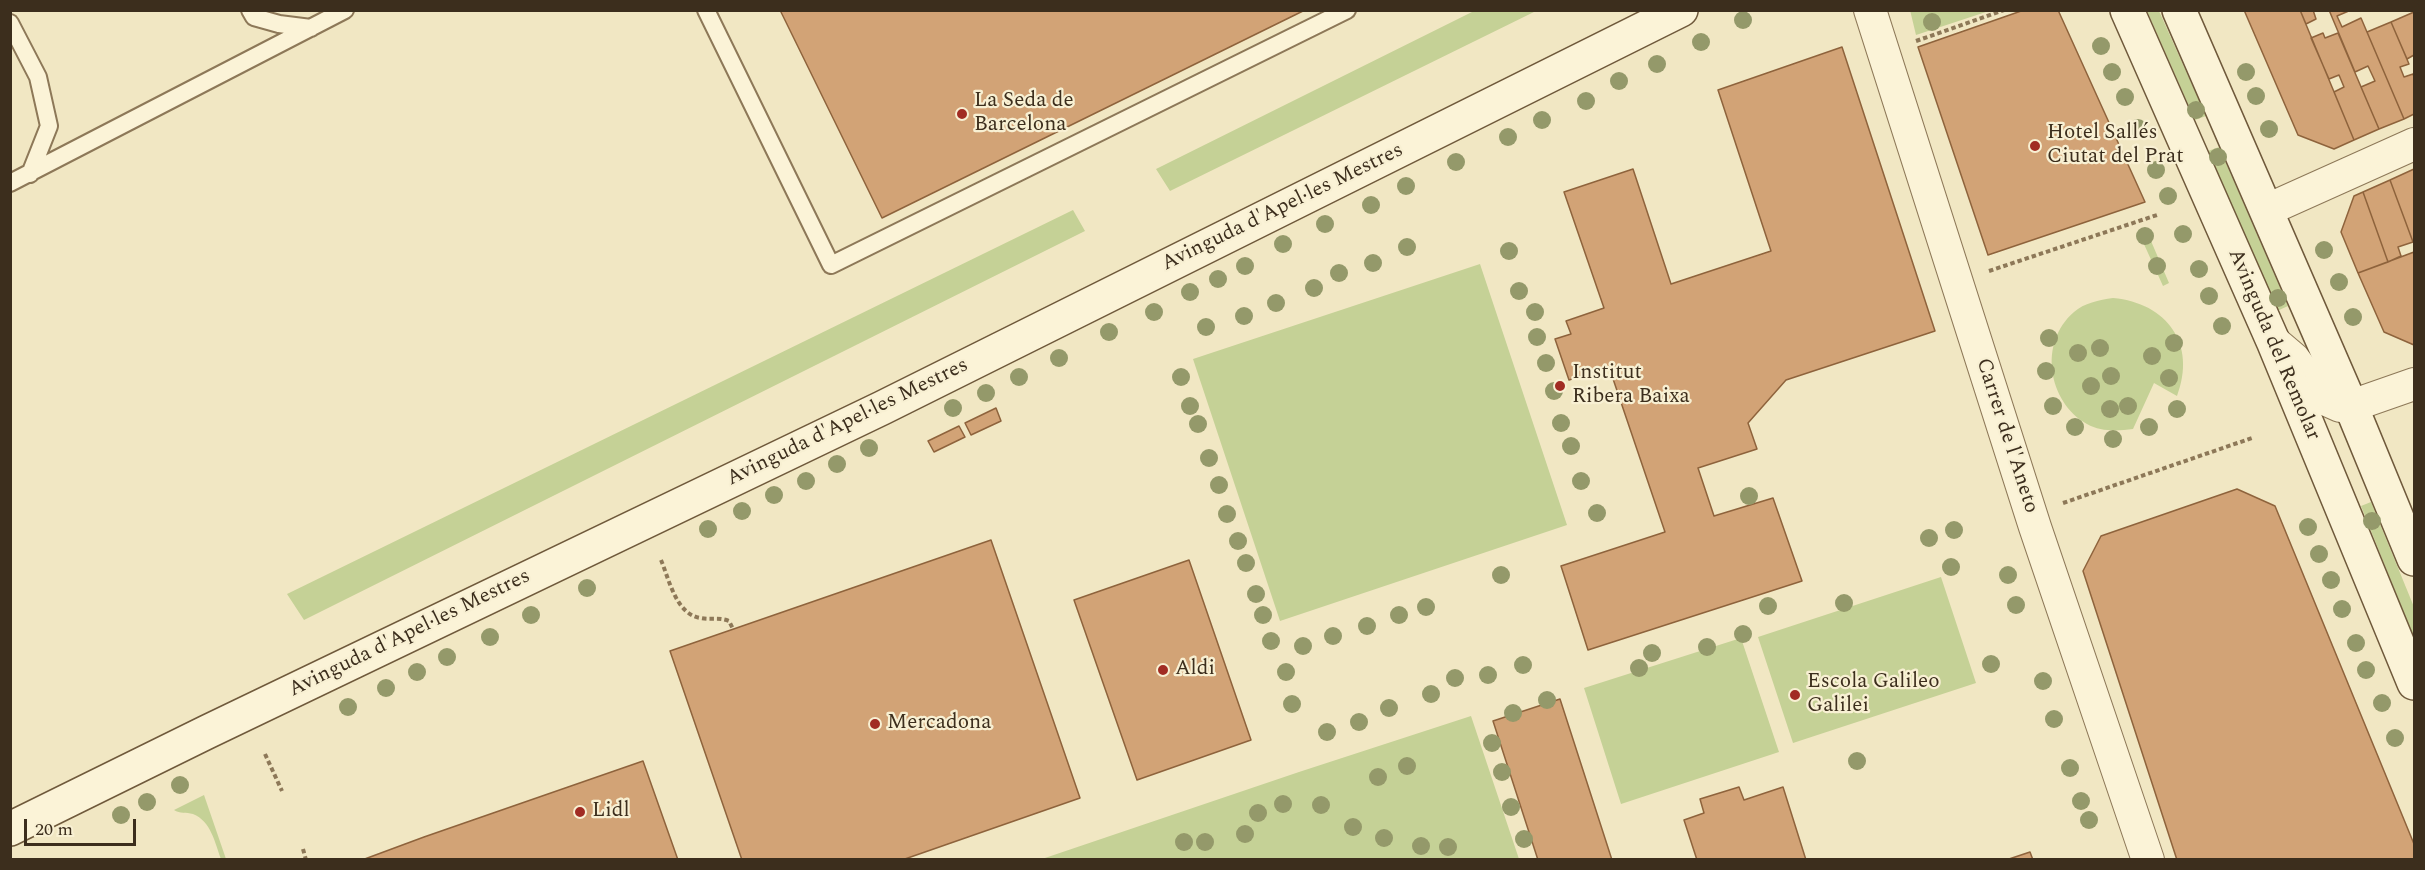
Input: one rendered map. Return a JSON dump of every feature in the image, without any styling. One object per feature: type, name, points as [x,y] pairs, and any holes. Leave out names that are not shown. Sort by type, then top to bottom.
[{"type":"street","name":"Avinguda d'Apel·les Mestres","points":[[10,828],[882,408],[1681,10]]},
{"type":"street","name":"Carrer de l'Aneto","points":[[1870,10],[2035,527],[2148,860]]},
{"type":"street","name":"Avinguda del Remolar","points":[[2127,10],[2273,341],[2415,683]]},
{"type":"street","points":[[2179,10],[2267,210],[2415,559]]},
{"type":"street","points":[[2267,210],[2415,144]]},
{"type":"street","points":[[2273,341],[2294,359],[2322,398],[2340,406],[2351,406],[2415,384]]},
{"type":"lane","points":[[250,10],[254,17],[279,24],[312,28]]},
{"type":"lane","points":[[10,183],[345,10]]},
{"type":"lane","points":[[706,10],[831,265],[1347,10]]},
{"type":"lane","points":[[10,23],[38,77],[49,126],[30,174]]},
{"type":"path","points":[[1909,43],[2004,10]]},
{"type":"path","points":[[1983,273],[2157,215]]},
{"type":"path","points":[[2057,505],[2252,438]]},
{"type":"path","points":[[661,560],[680,605],[692,615],[701,618],[721,618],[729,621],[733,629]]},
{"type":"path","points":[[265,754],[282,791]]},
{"type":"path","points":[[303,849],[306,860]]},
{"type":"green space","points":[[1476,10],[1536,11],[1170,191],[1156,169]]},
{"type":"green space","points":[[1910,10],[1989,10],[1989,11],[1916,35]]},
{"type":"green space","points":[[2147,11],[2159,11],[2206,116],[2195,120]]},
{"type":"green space","points":[[2219,147],[2288,306],[2277,311],[2208,151]]},
{"type":"green space","points":[[1073,210],[1085,231],[304,620],[287,594]]},
{"type":"green space","points":[[2145,227],[2169,283],[2163,286],[2138,231]]},
{"type":"green space","points":[[1480,264],[1567,525],[1280,621],[1193,359]]},
{"type":"green space","points":[[2113,298],[2149,308],[2162,317],[2173,329],[2180,343],[2183,359],[2182,377],[2177,396],[2154,383],[2133,429],[2104,430],[2087,424],[2063,402],[2052,371],[2055,339],[2063,325],[2082,306]]},
{"type":"green space","points":[[2371,502],[2414,607],[2414,638],[2361,506]]},
{"type":"green space","points":[[1941,577],[1976,683],[1793,743],[1758,637]]},
{"type":"green space","points":[[1741,638],[1779,752],[1621,804],[1584,688]]},
{"type":"green space","points":[[1471,716],[1519,859],[1042,859],[1299,772]]},
{"type":"green space","points":[[204,795],[226,859],[221,859],[212,833],[199,817],[174,810]]},
{"type":"building","name":"La Seda de Barcelona","points":[[780,10],[1305,10],[882,218]]},
{"type":"building","name":"Hotel Sallés Ciutat del Prat","points":[[2024,10],[2058,10],[2145,202],[1988,255],[1918,47]]},
{"type":"building","points":[[2244,10],[2300,10],[2354,140],[2334,149],[2298,135]]},
{"type":"building","points":[[2300,10],[2313,10],[2316,19],[2306,24]]},
{"type":"building","points":[[2329,10],[2351,10],[2337,16],[2342,27],[2361,18],[2404,119],[2379,129],[2361,87],[2375,81],[2368,66],[2355,72]]},
{"type":"building","points":[[2414,12],[2414,55],[2407,59],[2391,22]]},
{"type":"building","points":[[2391,22],[2409,64],[2400,67],[2404,77],[2413,74],[2414,77],[2414,114],[2404,119],[2367,32]]},
{"type":"building","points":[[2323,33],[2325,38],[2338,33],[2379,129],[2354,140],[2334,92],[2344,87],[2339,75],[2329,79],[2311,38]]},
{"type":"building","points":[[1842,47],[1935,331],[1786,380],[1748,423],[1757,449],[1698,468],[1714,516],[1773,498],[1802,581],[1588,650],[1561,566],[1665,532],[1609,367],[1569,380],[1555,339],[1571,334],[1566,321],[1604,308],[1564,192],[1633,169],[1671,284],[1771,251],[1718,90]]},
{"type":"building","points":[[2414,169],[2414,242],[2413,242],[2390,180]]},
{"type":"building","points":[[2390,180],[2413,242],[2398,247],[2401,256],[2388,262],[2363,192]]},
{"type":"building","points":[[2363,192],[2388,262],[2358,273],[2341,232],[2354,196]]},
{"type":"building","points":[[2414,252],[2414,345],[2384,332],[2358,273]]},
{"type":"building","points":[[996,408],[1001,421],[971,435],[965,423]]},
{"type":"building","points":[[959,426],[965,437],[934,452],[928,441]]},
{"type":"building","points":[[2237,489],[2275,506],[2414,844],[2414,860],[2177,860],[2083,571],[2101,536]]},
{"type":"building","name":"Mercadona","points":[[991,540],[1080,798],[902,860],[742,860],[670,651]]},
{"type":"building","name":"Aldi","points":[[1189,560],[1251,740],[1137,780],[1074,600]]},
{"type":"building","points":[[1560,699],[1612,860],[1538,860],[1493,721]]},
{"type":"building","name":"Lidl","points":[[643,761],[678,860],[362,860],[424,837]]},
{"type":"building","points":[[1739,787],[1744,800],[1783,787],[1806,860],[1697,860],[1684,820],[1704,813],[1700,799]]},
{"type":"building","points":[[2030,852],[2033,860],[2006,860]]},
{"type":"place","name":"La Seda de Barcelona","points":[[962,114]]},
{"type":"place","name":"Hotel Sallés Ciutat del Prat","points":[[2035,146]]},
{"type":"place","name":"Institut Ribera Baixa","points":[[1560,386]]},
{"type":"place","name":"Aldi","points":[[1163,670]]},
{"type":"place","name":"Escola Galileo Galilei","points":[[1795,695]]},
{"type":"place","name":"Mercadona","points":[[875,724]]},
{"type":"place","name":"Lidl","points":[[580,812]]}]
